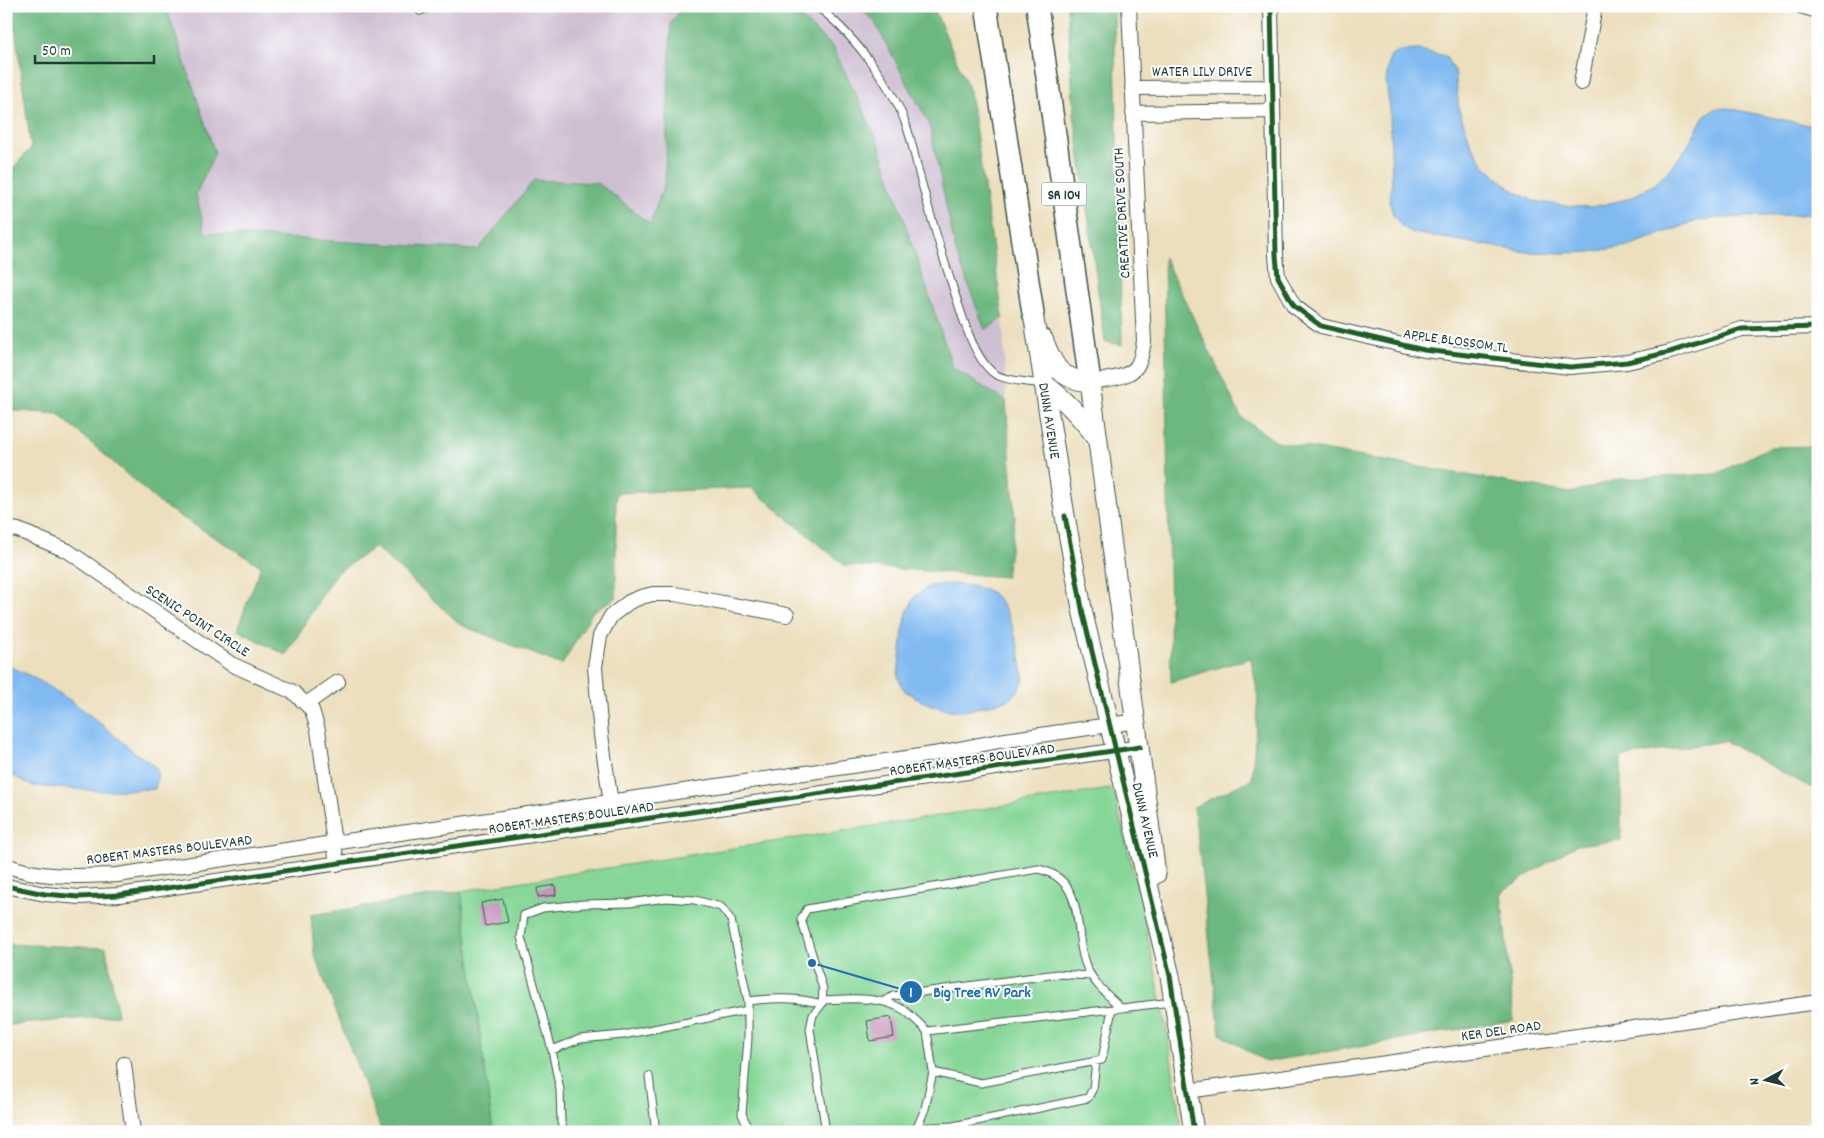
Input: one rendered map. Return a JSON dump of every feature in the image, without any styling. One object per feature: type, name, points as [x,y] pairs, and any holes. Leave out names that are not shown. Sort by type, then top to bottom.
[{"type":"main road","name":"DUNN AVENUE","points":[[986,6],[1044,384],[1083,614],[1170,976],[1194,1132]]},
{"type":"main road","name":"DUNN AVENUE","points":[[1037,6],[1098,438],[1170,976]]},
{"type":"main road","points":[[1033,313],[1050,358],[1062,373],[1074,380],[1090,382]]},
{"type":"main road","points":[[1044,384],[1076,411],[1098,438]]},
{"type":"street","name":"CREATIVE DRIVE SOUTH","points":[[1090,382],[1124,376],[1133,372],[1139,364],[1144,342],[1129,6]]},
{"type":"street","name":"APPLE BLOSSOM TL","points":[[1271,6],[1278,277],[1294,306],[1321,326],[1424,350],[1570,367],[1627,362],[1670,352],[1742,329],[1818,327]]},
{"type":"street","points":[[1581,83],[1595,6]]},
{"type":"street","points":[[1800,6],[1818,11]]},
{"type":"street","name":"WATER LILY DRIVE","points":[[1132,88],[1272,87]]},
{"type":"street","points":[[1133,113],[1273,111]]},
{"type":"street","name":"SCENIC POINT CIRCLE","points":[[6,528],[18,530],[68,551],[231,664],[293,692],[312,710],[318,730],[337,864]]},
{"type":"street","points":[[614,823],[601,735],[595,667],[600,636],[611,616],[629,602],[653,594],[675,594],[787,615]]},
{"type":"street","points":[[306,704],[338,682]]},
{"type":"street","name":"ROBERT MASTERS BOULEVARD","points":[[6,865],[40,874],[76,876],[117,875],[933,754],[999,741],[1136,720]]},
{"type":"street","name":"ROBERT MASTERS BOULEVARD","points":[[6,886],[45,894],[79,897],[119,895],[1140,747]]},
{"type":"street","name":"KER DEL ROAD","points":[[1188,1091],[1818,1002]]},
{"type":"street","points":[[124,1064],[132,1132]]},
{"type":"lane","points":[[420,11],[432,6]]},
{"type":"lane","points":[[816,6],[842,28],[860,48],[888,89],[905,122],[943,259],[966,325],[981,359],[993,373],[1020,381],[1044,384]]},
{"type":"lane","points":[[826,1132],[810,1029],[813,1015],[822,1002],[823,989],[802,920],[806,909],[1038,869],[1050,872],[1064,883],[1070,893],[1077,911],[1083,952],[1091,976],[1120,1008]]},
{"type":"lane","points":[[564,1132],[561,1122],[560,1090],[552,1050],[521,937],[524,915],[543,908],[584,904],[630,903],[666,898],[695,900],[721,907],[731,920],[748,1001],[748,1038],[742,1114],[750,1132]]},
{"type":"lane","points":[[884,1001],[893,996],[915,992],[1047,975],[1075,973],[1091,976]]},
{"type":"lane","points":[[748,1001],[773,998],[822,1002],[863,999],[884,1001],[904,1010],[927,1031],[933,1072],[926,1110],[916,1130]]},
{"type":"lane","points":[[927,1031],[1175,1002]]},
{"type":"lane","points":[[933,1072],[981,1083],[1102,1060],[1112,1009]]},
{"type":"lane","points":[[552,1050],[580,1039],[623,1035],[748,1010]]},
{"type":"lane","points":[[916,1130],[953,1126],[1088,1098],[1093,1088],[1096,1062]]},
{"type":"lane","points":[[649,1076],[656,1132]]},
{"type":"shaded area","points":[[166,6],[683,6],[671,23],[665,182],[650,225],[598,183],[534,180],[478,250],[205,233],[196,194],[215,153]]},
{"type":"shaded area","points":[[788,6],[858,6],[874,21],[929,124],[956,252],[985,329],[1003,318],[1006,401],[953,368],[878,141],[833,48]]},
{"type":"green space","points":[[12,6],[166,6],[215,153],[196,194],[205,233],[478,250],[534,180],[598,183],[650,224],[665,182],[671,23],[683,6],[788,6],[833,47],[878,141],[953,368],[1006,401],[1015,518],[1006,577],[844,565],[751,488],[616,493],[616,598],[593,611],[562,665],[461,625],[375,547],[335,574],[286,655],[237,630],[261,566],[162,505],[58,414],[6,410],[6,176],[31,148]]},
{"type":"green space","points":[[858,6],[933,6],[970,91],[1003,318],[985,330],[956,252],[929,124],[874,21]]},
{"type":"green space","points":[[1067,6],[1114,6],[1122,345],[1105,342],[1074,113]]},
{"type":"green space","points":[[1164,257],[1241,417],[1277,442],[1570,493],[1619,479],[1716,474],[1770,447],[1818,446],[1818,788],[1812,788],[1724,741],[1621,757],[1621,840],[1576,845],[1501,892],[1514,1020],[1266,1062],[1220,1034],[1194,807],[1252,779],[1258,696],[1251,658],[1171,682]]},
{"type":"green space","points":[[1109,789],[1114,794],[1141,902],[1166,1025],[1182,1132],[493,1132],[461,891]]},
{"type":"green space","points":[[461,891],[493,1132],[382,1132],[314,953],[311,915]]},
{"type":"green space","points":[[6,944],[106,948],[118,1015],[6,1027]]},
{"type":"water","points":[[1419,50],[1445,56],[1455,71],[1459,110],[1471,144],[1485,166],[1511,189],[1533,201],[1565,206],[1592,207],[1628,199],[1655,184],[1671,168],[1687,147],[1704,116],[1713,109],[1727,108],[1818,127],[1818,214],[1718,218],[1697,221],[1628,246],[1590,252],[1527,252],[1413,233],[1401,226],[1393,214],[1389,201],[1392,182],[1390,110],[1386,81],[1390,57],[1399,51]]},
{"type":"water","points":[[954,584],[985,589],[1002,604],[1008,616],[1017,643],[1024,680],[1017,692],[1008,700],[965,711],[950,710],[915,698],[912,694],[906,692],[901,685],[898,676],[907,612],[916,595],[930,586]]},
{"type":"water","points":[[6,665],[58,692],[153,765],[157,772],[155,789],[100,791],[32,786],[6,772]]},
{"type":"building","points":[[555,885],[556,895],[538,897],[537,888]]},
{"type":"building","points":[[503,899],[508,922],[485,926],[481,903]]},
{"type":"building","points":[[891,1017],[894,1037],[870,1041],[867,1021]]},
{"type":"cycle path","points":[[1271,6],[1278,277],[1294,306],[1321,326],[1424,350],[1570,367],[1627,362],[1670,352],[1742,329],[1818,327]]},
{"type":"cycle path","points":[[1065,516],[1083,614],[1170,976],[1194,1132]]},
{"type":"cycle path","points":[[6,886],[45,894],[79,897],[119,895],[1140,747]]},
{"type":"place","name":"Big Tree RV Park","points":[[812,963]]}]
